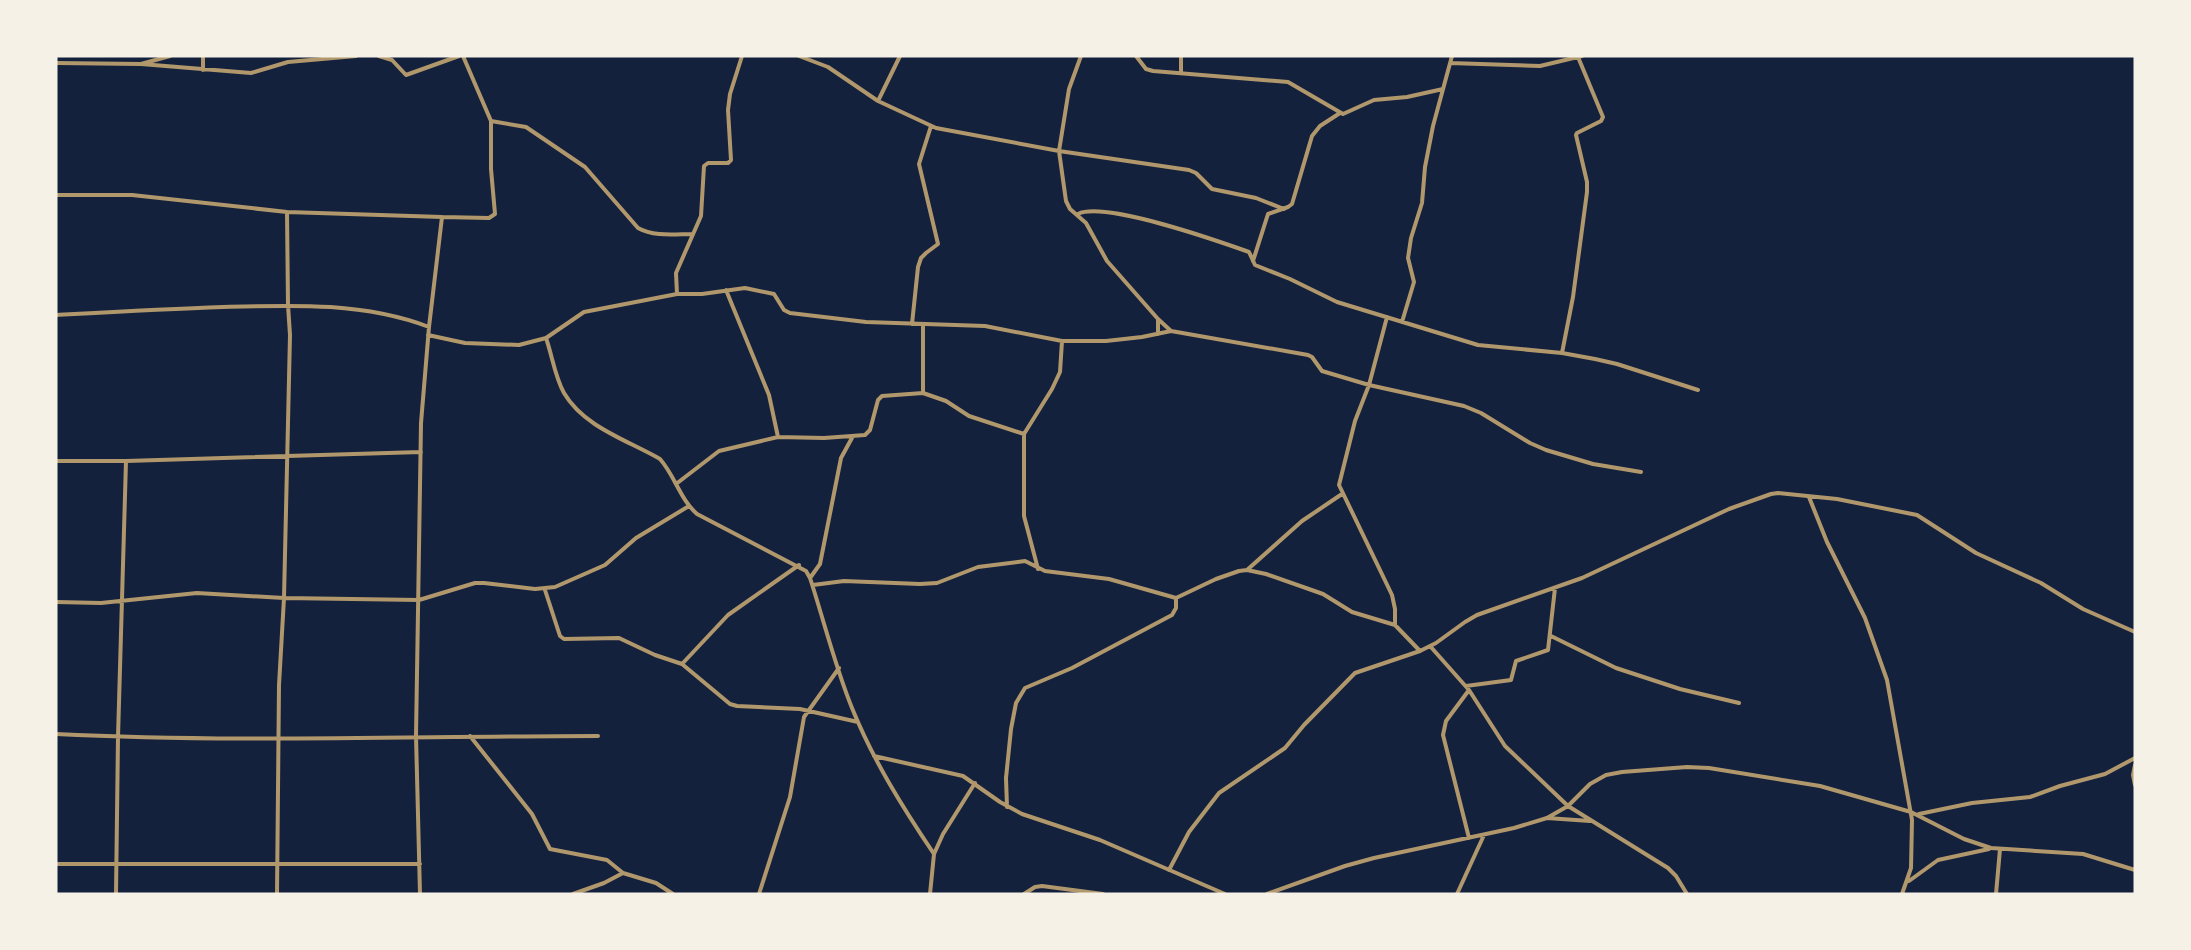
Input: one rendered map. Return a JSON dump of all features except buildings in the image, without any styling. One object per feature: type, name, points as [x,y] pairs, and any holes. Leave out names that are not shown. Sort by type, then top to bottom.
[{"type":"street","points":[[141,64],[170,56]]},
{"type":"street","points":[[203,56],[203,70]]},
{"type":"street","points":[[56,63],[141,64],[251,73],[288,62],[356,56]]},
{"type":"street","points":[[56,195],[132,195],[288,212],[489,218],[496,214],[491,169],[491,121],[461,56],[406,75],[392,60],[379,56]]},
{"type":"street","points":[[677,294],[676,273],[702,216],[704,166],[708,163],[728,163],[731,160],[728,110],[730,94],[742,56]]},
{"type":"street","points":[[798,56],[828,67],[878,101],[931,126],[1059,151],[1189,170],[1196,173],[1212,190],[1256,198],[1284,209]]},
{"type":"street","points":[[878,101],[900,56]]},
{"type":"street","points":[[1080,56],[1069,89],[1059,151],[1066,201],[1070,209],[1078,214],[1086,223],[1107,261],[1171,331]]},
{"type":"street","points":[[1136,56],[1146,69],[1288,82],[1340,113],[1346,114],[1374,100],[1407,97],[1443,89]]},
{"type":"street","points":[[1181,56],[1181,73]]},
{"type":"street","points":[[1402,322],[1414,282],[1408,258],[1411,238],[1420,211],[1427,152],[1452,56]]},
{"type":"street","points":[[1450,63],[1540,66],[1580,57],[1603,117],[1601,121],[1577,132],[1576,135],[1587,182],[1587,192],[1573,297],[1562,353]]},
{"type":"street","points":[[1252,262],[1268,214],[1275,210],[1284,209],[1292,204],[1316,129],[1340,113]]},
{"type":"street","points":[[491,121],[526,127],[585,167],[638,228],[652,233],[693,234]]},
{"type":"street","points":[[912,324],[921,258],[938,244],[919,164],[931,126]]},
{"type":"street","points":[[1078,214],[1089,211],[1112,214],[1181,229],[1249,252],[1255,266],[1290,278],[1337,302],[1478,345],[1562,353],[1616,364],[1698,390]]},
{"type":"street","points":[[277,894],[278,739],[284,598],[290,335],[288,305],[288,212]]},
{"type":"street","points":[[420,894],[416,736],[422,414],[428,335],[442,217]]},
{"type":"street","points":[[428,335],[487,345],[519,345],[546,338],[584,312],[677,294],[702,294],[745,288],[774,294],[784,310],[790,313],[866,322],[985,326],[1062,341],[1106,341],[1171,331],[1312,357],[1322,371],[1369,385],[1464,406],[1481,413],[1530,443],[1546,450],[1593,464],[1640,472]]},
{"type":"street","points":[[726,290],[769,395],[778,437]]},
{"type":"street","points":[[56,316],[141,310],[288,305],[368,310],[405,318],[429,327]]},
{"type":"street","points":[[1387,317],[1369,385],[1354,421],[1340,480],[1342,494],[1392,595],[1395,609],[1395,625]]},
{"type":"street","points":[[1158,319],[1158,334]]},
{"type":"street","points":[[923,324],[923,393]]},
{"type":"street","points":[[546,338],[563,391],[574,408],[588,421],[660,460],[667,468],[689,506],[707,520],[799,565],[806,571],[813,585],[858,722],[874,756],[904,809],[934,854]]},
{"type":"street","points":[[1038,570],[1024,516],[1024,434],[1052,389],[1060,372],[1062,341]]},
{"type":"street","points":[[676,484],[719,451],[778,437],[824,438],[868,434],[880,398],[923,393],[946,401],[969,416],[1024,434]]},
{"type":"street","points":[[810,578],[820,564],[841,458],[852,436]]},
{"type":"street","points":[[56,461],[126,461],[421,452]]},
{"type":"street","points":[[116,894],[121,601],[126,461]]},
{"type":"street","points":[[1247,570],[1302,521],[1342,494]]},
{"type":"street","points":[[1169,870],[1189,832],[1219,793],[1285,748],[1304,725],[1355,673],[1420,651],[1477,615],[1555,588],[1613,565],[1722,512],[1771,494],[1868,504],[1896,512],[1917,515],[1976,552],[2041,583],[2083,609],[2135,632]]},
{"type":"street","points":[[1809,497],[1826,542],[1865,618],[1887,680],[1911,812],[1912,868],[1902,894]]},
{"type":"street","points":[[56,602],[121,601],[198,593],[284,598],[419,600],[475,583],[545,590],[605,565],[636,538],[689,506]]},
{"type":"street","points":[[813,585],[844,581],[937,583],[978,567],[1025,561],[1038,570],[1109,580],[1176,598],[1224,576],[1247,570],[1266,574],[1322,594],[1352,612],[1395,625],[1420,651]]},
{"type":"street","points":[[682,664],[728,615],[799,565]]},
{"type":"street","points":[[1469,838],[1443,735],[1446,721],[1467,688],[1511,680],[1516,661],[1548,650],[1555,588]]},
{"type":"street","points":[[545,590],[560,636],[564,639],[619,638],[655,655],[682,664],[730,704],[746,707],[793,708],[858,722]]},
{"type":"street","points":[[1007,807],[1006,778],[1011,729],[1016,704],[1025,688],[1072,668],[1172,615],[1176,608],[1176,598]]},
{"type":"street","points":[[1551,636],[1616,668],[1680,689],[1738,703]]},
{"type":"street","points":[[1430,646],[1467,688],[1505,746],[1568,806],[1668,868],[1676,876],[1687,894]]},
{"type":"street","points":[[759,894],[790,797],[802,724],[808,711],[839,668]]},
{"type":"street","points":[[56,734],[118,737],[278,739],[416,736],[598,736]]},
{"type":"street","points":[[470,736],[532,814],[550,849],[607,860],[623,873],[656,883],[673,894]]},
{"type":"street","points":[[874,756],[963,776],[1007,807],[1100,840],[1224,894]]},
{"type":"street","points":[[1918,815],[1972,803],[2030,797],[2060,786],[2105,774],[2135,758]]},
{"type":"street","points":[[2135,764],[2133,775],[2135,785]]},
{"type":"street","points":[[1267,894],[1345,866],[1484,835],[1547,818],[1568,806],[1590,784],[1606,775],[1687,767],[1710,768],[1820,786],[1911,812],[1964,839],[1991,848],[2084,854],[2135,870]]},
{"type":"street","points":[[930,894],[934,854],[943,834],[975,783]]},
{"type":"street","points":[[1547,818],[1592,822]]},
{"type":"street","points":[[1457,894],[1484,835]]},
{"type":"street","points":[[1908,882],[1938,860],[1991,848]]},
{"type":"street","points":[[1996,894],[2000,849]]},
{"type":"street","points":[[56,864],[420,864]]},
{"type":"street","points":[[573,894],[604,883],[623,873]]},
{"type":"street","points":[[1024,894],[1035,887],[1042,886],[1103,894]]}]
